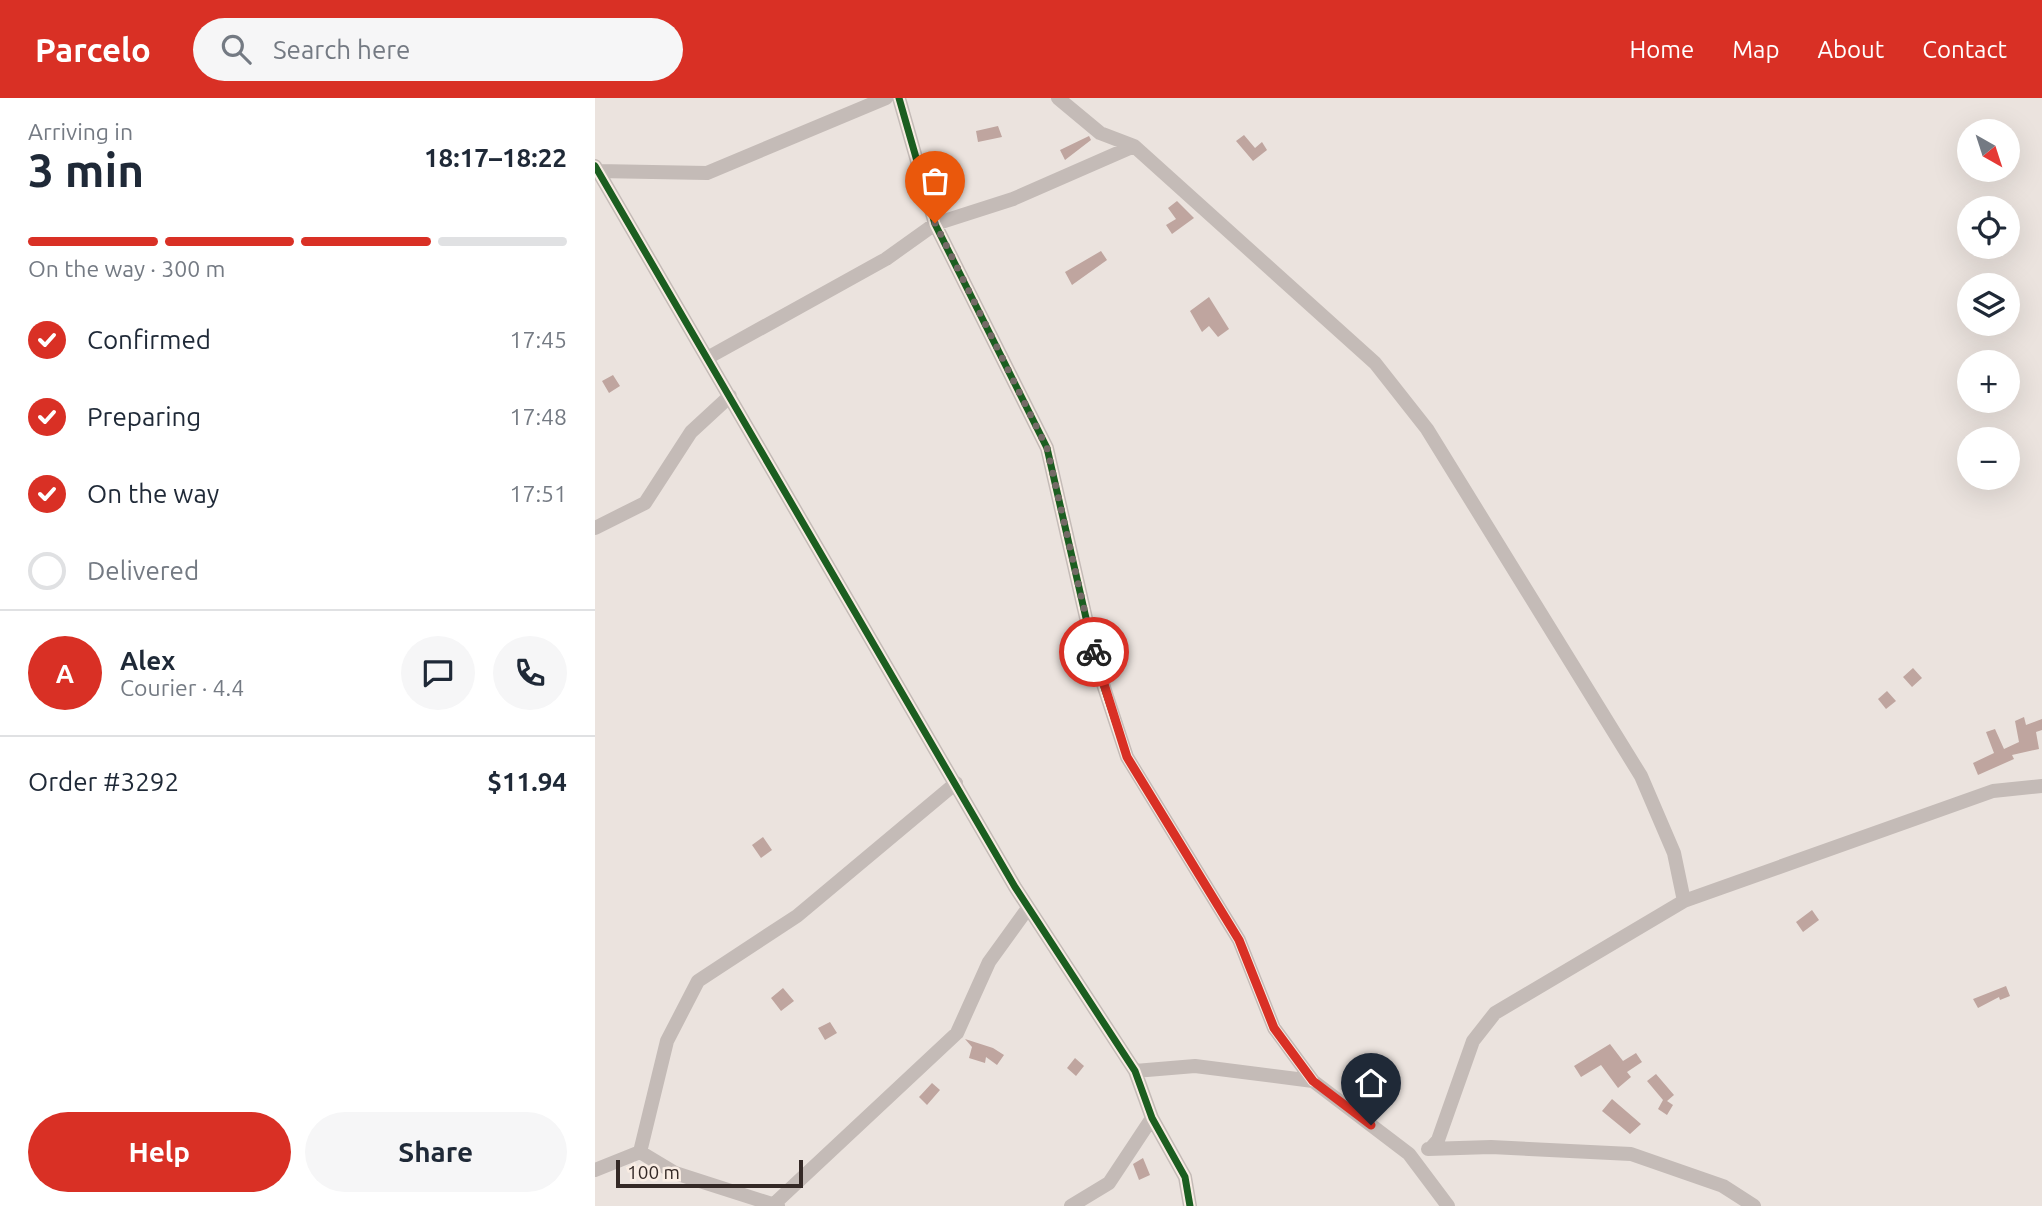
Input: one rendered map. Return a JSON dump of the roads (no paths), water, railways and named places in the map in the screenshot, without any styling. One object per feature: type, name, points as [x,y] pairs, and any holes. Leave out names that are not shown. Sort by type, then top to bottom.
[{"type":"street","points":[[597,168],[707,173],[886,98]]},
{"type":"street","points":[[899,98],[935,223],[1047,448],[1097,666],[1127,757],[1239,940],[1274,1028],[1313,1081],[1409,1154],[1448,1206]]},
{"type":"street","points":[[1058,98],[1100,133],[1134,146],[1375,363],[1427,429],[1641,776],[1674,853],[1684,901]]},
{"type":"street","points":[[709,357],[886,260],[935,223],[1013,200],[1134,146]]},
{"type":"street","points":[[597,168],[1028,908],[1135,1071],[1152,1118],[1185,1177],[1190,1206]]},
{"type":"street","points":[[595,528],[645,503],[691,432],[730,396]]},
{"type":"street","points":[[640,1152],[667,1041],[698,981],[797,916],[956,783]]},
{"type":"street","points":[[1431,1148],[1438,1140],[1473,1041],[1495,1013],[1684,901],[1993,791],[2042,786]]},
{"type":"street","points":[[640,1152],[675,1173],[776,1205],[957,1033],[989,962],[1028,908]]},
{"type":"street","points":[[1135,1071],[1195,1066],[1313,1081]]},
{"type":"street","points":[[1071,1206],[1109,1183],[1152,1118]]},
{"type":"street","points":[[1409,1154],[1431,1148],[1491,1147],[1631,1154],[1723,1186],[1753,1206]]},
{"type":"street","points":[[595,1170],[640,1152]]}]
